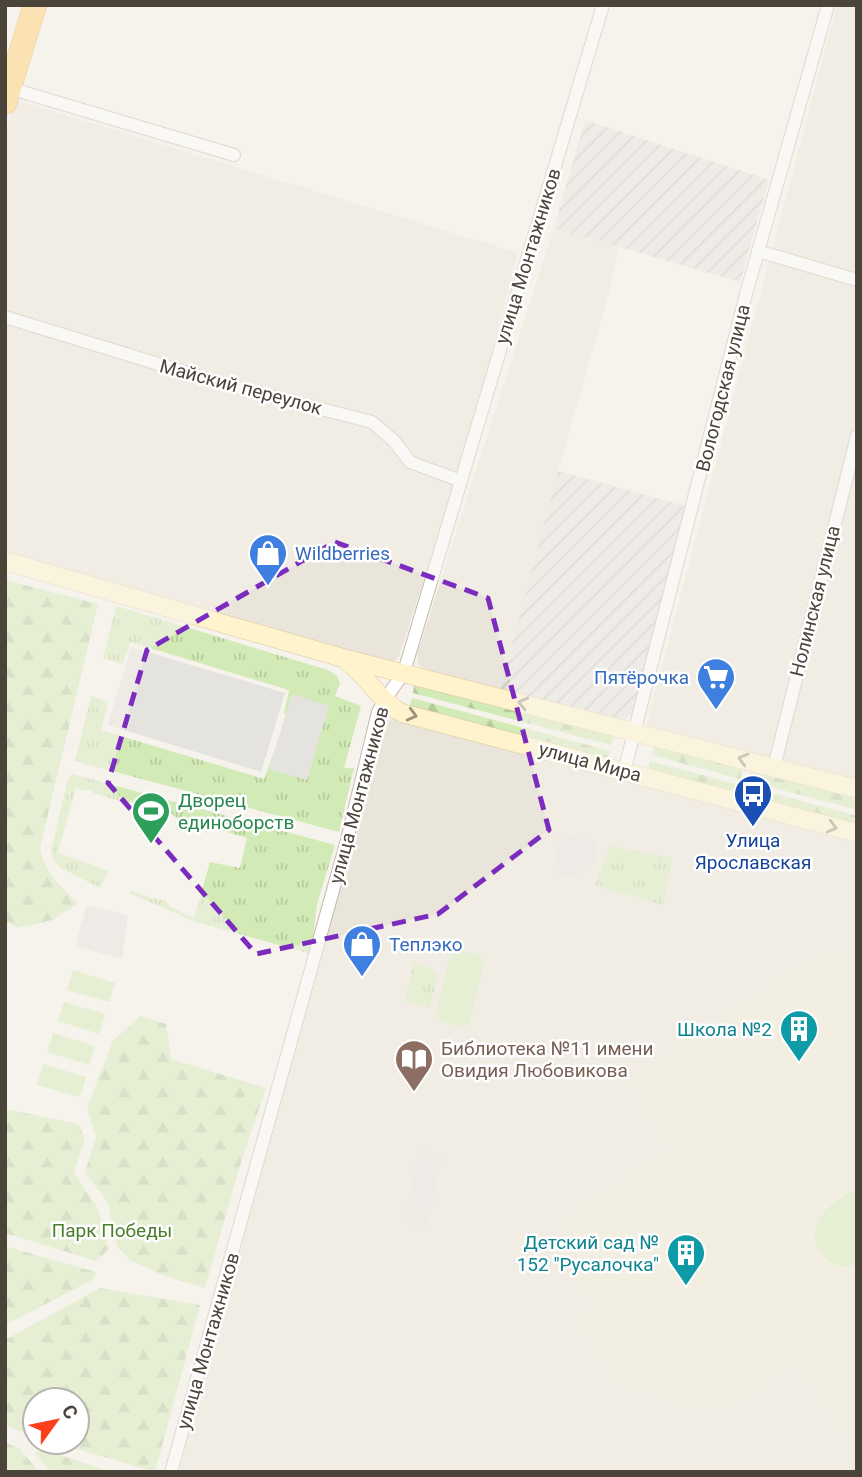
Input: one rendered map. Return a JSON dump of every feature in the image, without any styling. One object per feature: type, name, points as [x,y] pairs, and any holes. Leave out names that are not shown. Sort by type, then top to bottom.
[{"type":"highway","points":[[7,96],[35,5]]},
{"type":"street","name":"улица Монтажников","points":[[171,1472],[347,840],[378,712],[404,672],[603,5]]},
{"type":"street","name":"Вологодская улица","points":[[624,772],[758,251],[828,5]]},
{"type":"street","points":[[7,96],[234,155]]},
{"type":"street","points":[[758,251],[857,280]]},
{"type":"street","name":"Майский переулок","points":[[5,317],[227,385],[372,422],[394,441],[410,462],[461,481]]},
{"type":"street","name":"Нолинская улица","points":[[774,767],[857,436]]},
{"type":"street","name":"улица Мира","points":[[5,561],[343,658],[857,789]]},
{"type":"street","name":"улица Мира","points":[[343,658],[361,672],[384,701],[402,712],[857,833]]},
{"type":"highlighted area","points":[[335,542],[488,598],[549,830],[438,914],[256,954],[108,783],[147,650]]},
{"type":"shaded area","points":[[837,5],[857,5],[857,786],[649,727],[647,723]]},
{"type":"shaded area","points":[[16,100],[518,253],[461,467],[399,656],[395,660],[386,662],[372,659],[5,551],[5,136]]},
{"type":"shaded area","points":[[585,120],[769,180],[740,282],[554,228]]},
{"type":"shaded area","points":[[554,228],[619,247],[607,300],[499,692],[423,668],[418,664],[417,654]]},
{"type":"shaded area","points":[[558,471],[686,506],[633,711],[624,721],[499,692]]},
{"type":"shaded area","points":[[131,647],[285,693],[261,772],[108,725]]},
{"type":"shaded area","points":[[292,694],[329,706],[307,780],[269,769]]},
{"type":"shaded area","points":[[394,718],[857,838],[857,1472],[179,1472],[384,723]]},
{"type":"shaded area","points":[[561,833],[596,842],[598,860],[576,878],[553,874]]},
{"type":"shaded area","points":[[87,905],[128,915],[122,959],[75,946]]},
{"type":"shaded area","points":[[831,948],[857,988],[857,1438],[850,1443],[801,1359],[726,1406],[686,1406],[616,1380],[578,1322],[596,1309],[562,1254],[576,1212],[673,1147],[629,1079]]},
{"type":"shaded area","points":[[419,1149],[442,1155],[427,1228],[405,1222]]},
{"type":"green space","points":[[5,580],[98,604],[40,848],[49,872],[78,903],[52,920],[17,928],[5,920]]},
{"type":"green space","points":[[116,606],[328,670],[337,676],[340,683],[335,696],[361,706],[344,768],[354,768],[339,832],[75,761],[91,696],[108,702],[101,730],[264,779],[275,749],[294,755],[304,720],[284,714],[289,690],[130,642],[123,664],[103,658]]},
{"type":"green space","points":[[414,685],[614,734],[611,745],[413,693]]},
{"type":"green space","points":[[412,698],[610,751],[607,760],[409,709]]},
{"type":"green space","points":[[655,744],[743,768],[740,779],[652,755]]},
{"type":"green space","points":[[650,761],[739,785],[736,795],[648,772]]},
{"type":"green space","points":[[750,770],[857,799],[857,810],[748,781]]},
{"type":"green space","points":[[72,774],[335,845],[317,904],[311,954],[193,921],[129,893],[131,891],[164,900],[171,907],[194,918],[210,862],[240,868],[247,838],[213,826],[208,828],[175,817],[171,813],[166,815],[134,806],[132,801],[127,803],[93,793],[90,789],[86,791],[76,788],[58,853],[109,871],[100,888],[59,867],[51,851],[68,778]]},
{"type":"green space","points":[[746,786],[857,816],[857,826],[744,797]]},
{"type":"green space","points":[[610,846],[672,858],[663,905],[595,885]]},
{"type":"green space","points":[[459,950],[480,955],[484,962],[470,1022],[465,1027],[441,1022],[436,1014],[451,953]]},
{"type":"green space","points":[[414,962],[438,972],[430,1008],[405,1001]]},
{"type":"green space","points":[[73,970],[115,983],[109,1002],[67,990]]},
{"type":"green space","points":[[64,1002],[105,1014],[99,1034],[58,1021]]},
{"type":"green space","points":[[140,1016],[166,1024],[171,1059],[266,1088],[241,1162],[205,1288],[165,1276],[131,1261],[117,1246],[108,1203],[85,1172],[96,1137],[87,1108],[113,1041]]},
{"type":"green space","points":[[53,1033],[95,1046],[89,1065],[47,1052]]},
{"type":"green space","points":[[43,1064],[86,1077],[80,1097],[37,1085]]},
{"type":"green space","points":[[5,1109],[79,1124],[85,1139],[74,1172],[97,1207],[109,1249],[96,1261],[5,1233]]},
{"type":"green space","points":[[857,1189],[857,1266],[845,1267],[826,1259],[816,1243],[815,1233],[827,1208]]},
{"type":"green space","points":[[5,1246],[96,1272],[94,1279],[5,1325]]},
{"type":"green space","points":[[100,1288],[200,1305],[155,1472],[91,1453],[91,1386],[21,1386],[21,1431],[5,1425],[5,1340]]},
{"type":"green space","points":[[5,1442],[20,1449],[21,1456],[26,1456],[39,1472],[5,1472]]},
{"type":"green space","points":[[38,1456],[64,1456],[111,1472],[51,1472]]},
{"type":"place","name":"Wildberries","points":[[268,587]]},
{"type":"place","name":"Пятёрочка","points":[[716,711]]},
{"type":"place","name":"Улица Ярославская","points":[[753,828]]},
{"type":"place","name":"Дворец единоборств","points":[[151,845]]},
{"type":"place","name":"Теплэко","points":[[362,978]]},
{"type":"place","name":"Школа №2","points":[[799,1063]]},
{"type":"place","name":"Библиотека №11 имени Овидия Любовикова","points":[[414,1093]]},
{"type":"place","name":"Детский сад № 152 \"Русалочка\"","points":[[686,1287]]},
{"type":"park label","name":"Парк Победы","points":[[112,1230]]}]
